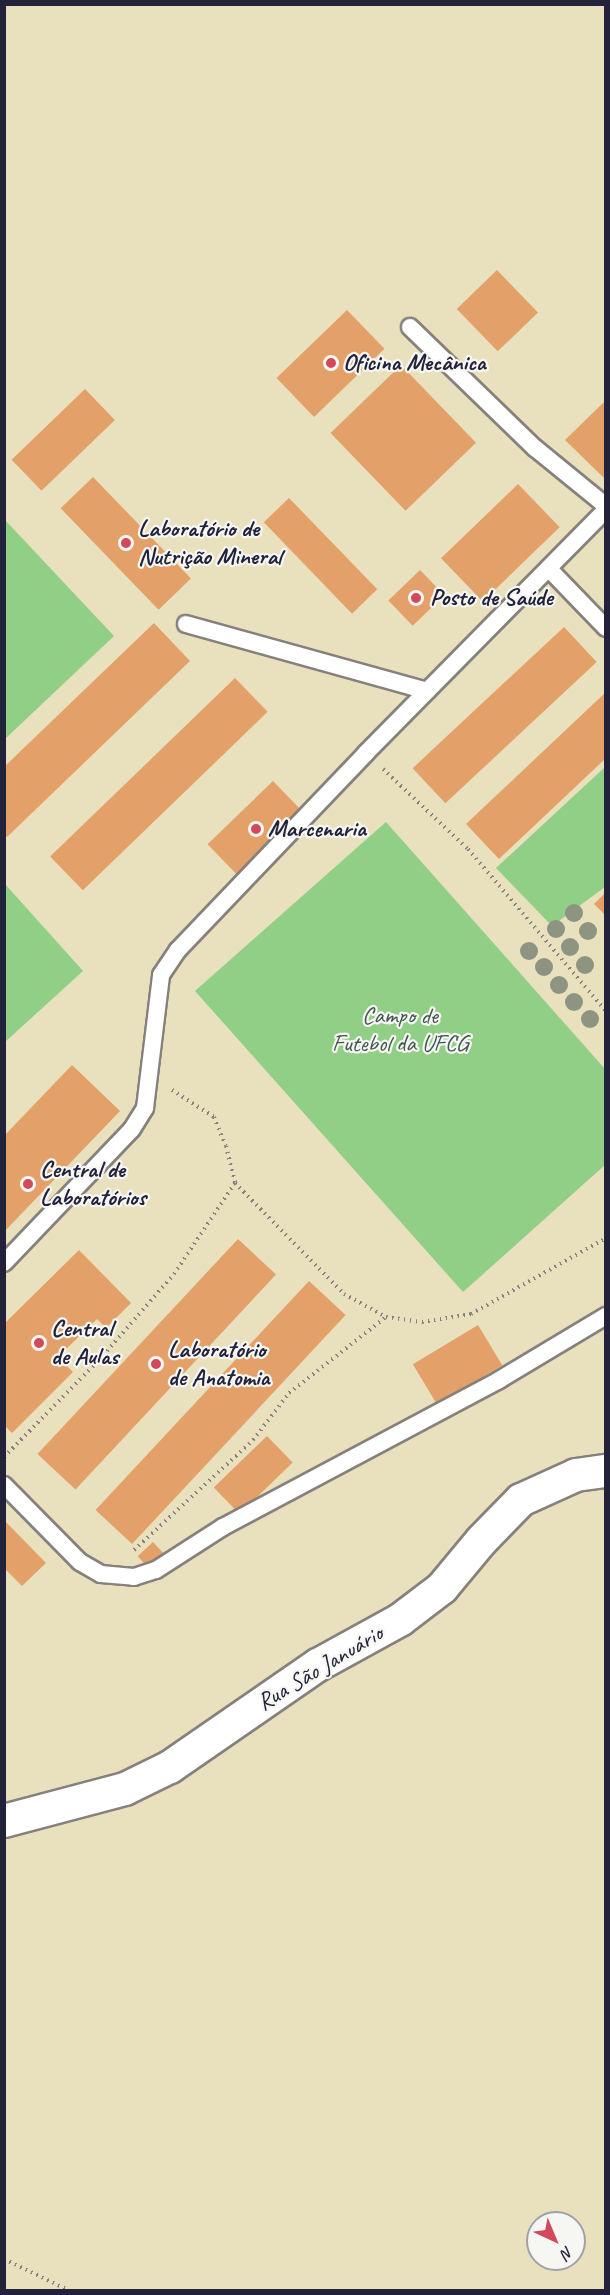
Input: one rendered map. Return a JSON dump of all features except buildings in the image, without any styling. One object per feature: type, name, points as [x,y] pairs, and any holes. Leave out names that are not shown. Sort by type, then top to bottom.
[{"type":"street","name":"Rua São Januário","points":[[4,1821],[125,1789],[170,1767],[318,1665],[400,1620],[442,1588],[482,1540],[521,1500],[576,1474],[606,1471]]},
{"type":"lane","points":[[4,1263],[132,1129],[145,1108],[161,975],[172,958],[366,753],[549,569],[606,508],[535,448],[410,327]]},
{"type":"lane","points":[[549,569],[606,628]]},
{"type":"lane","points":[[186,624],[427,692]]},
{"type":"lane","points":[[4,1485],[80,1562],[101,1574],[134,1577],[156,1570],[224,1527],[499,1380],[606,1316]]},
{"type":"path","points":[[366,753],[468,849],[606,1011]]},
{"type":"path","points":[[150,1079],[195,1103],[214,1117],[226,1146],[235,1183],[344,1294],[386,1317],[422,1322],[471,1314],[606,1238]]},
{"type":"path","points":[[4,1457],[99,1360],[174,1274],[235,1183]]},
{"type":"path","points":[[129,1555],[253,1440],[289,1393],[386,1317]]},
{"type":"path","points":[[4,2259],[68,2290]]},
{"type":"green space","points":[[5,520],[114,636],[5,739]]},
{"type":"green space","points":[[605,767],[605,887],[552,926],[496,868]]},
{"type":"green space","name":"Campo de Futebol da UFCG","points":[[386,822],[605,1069],[605,1165],[463,1292],[195,991]]},
{"type":"green space","points":[[5,884],[83,971],[4,1042]]},
{"type":"place","name":"Oficina Mecânica","points":[[331,363]]},
{"type":"place","name":"Laboratório de Nutrição Mineral","points":[[126,543]]},
{"type":"place","name":"Posto de Saúde","points":[[416,598]]},
{"type":"place","name":"Marcenaria","points":[[256,829]]},
{"type":"place","name":"Central de Laboratórios","points":[[28,1184]]},
{"type":"place","name":"Central de Aulas","points":[[39,1343]]},
{"type":"place","name":"Laboratório de Anatomia","points":[[156,1364]]}]
